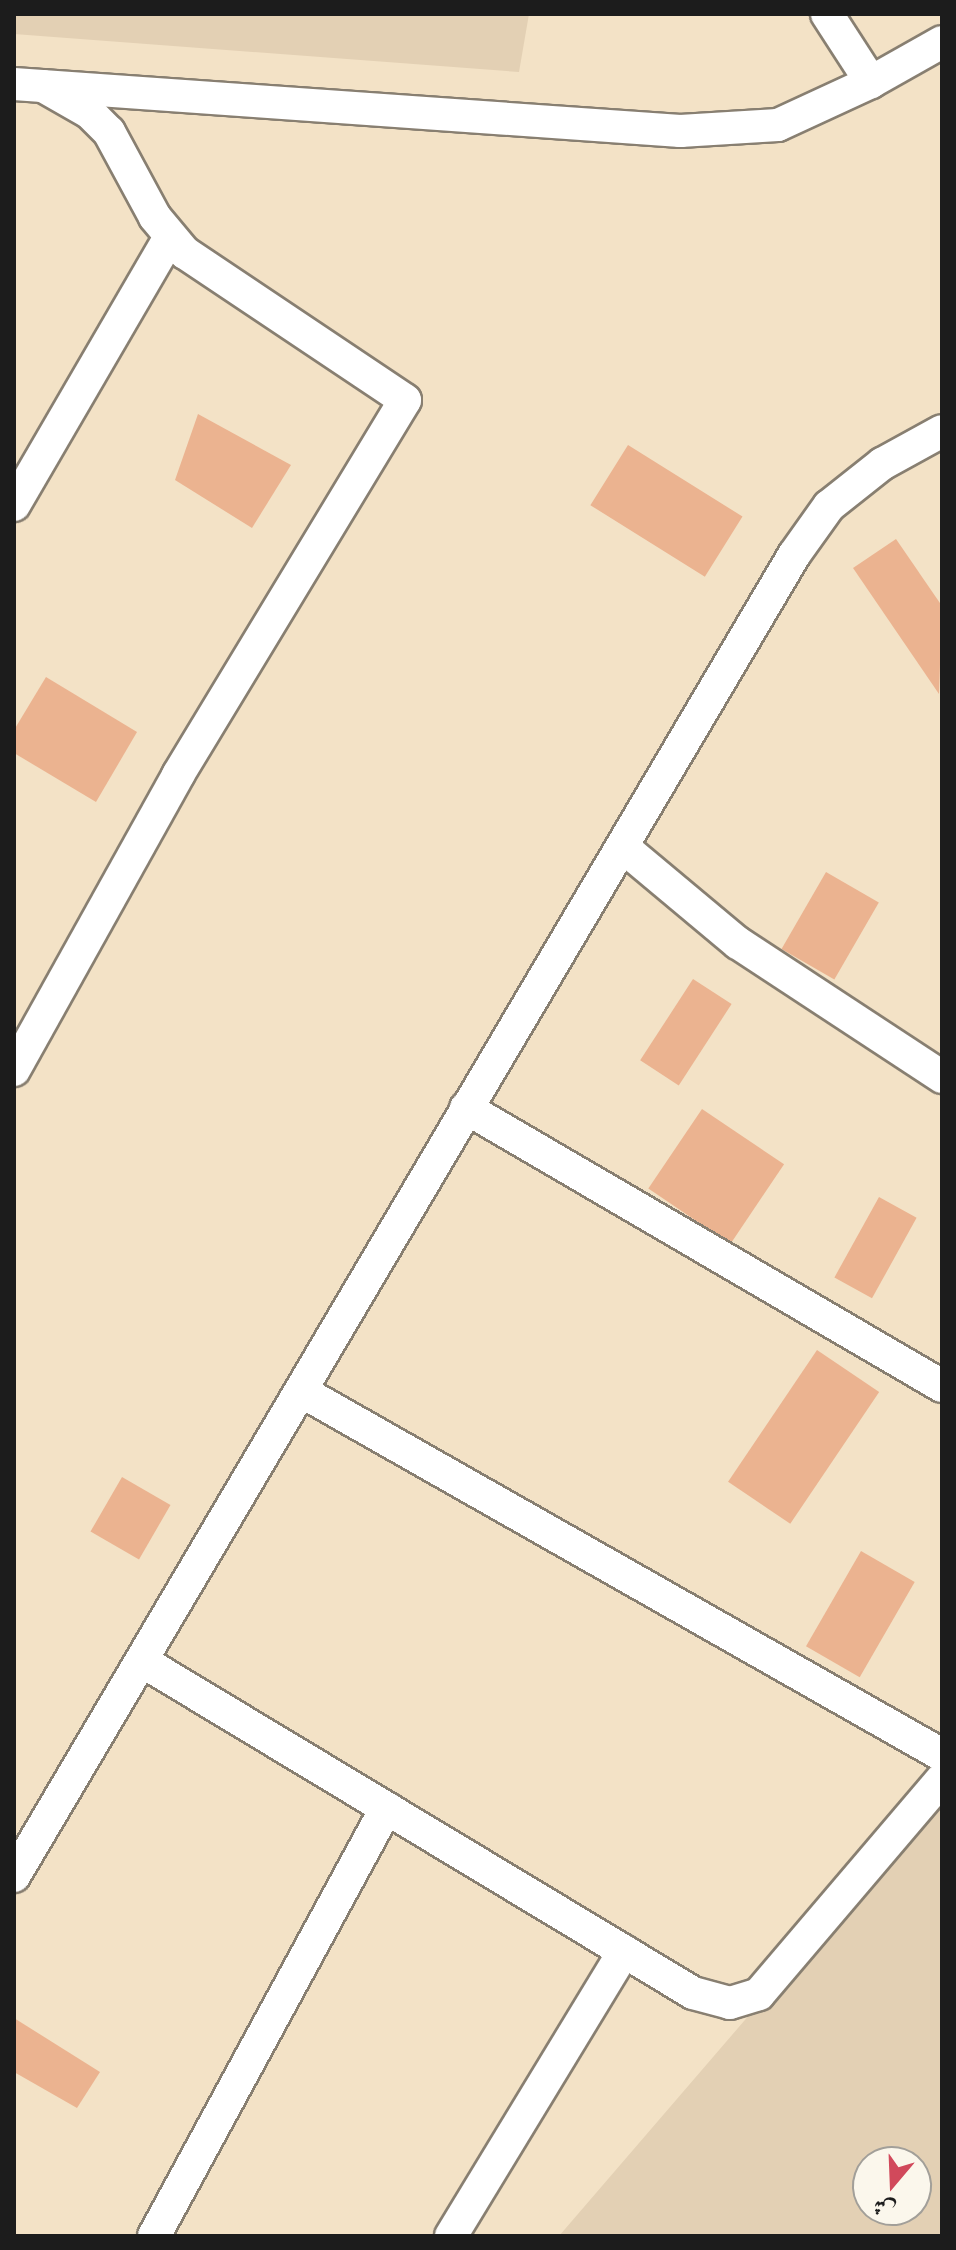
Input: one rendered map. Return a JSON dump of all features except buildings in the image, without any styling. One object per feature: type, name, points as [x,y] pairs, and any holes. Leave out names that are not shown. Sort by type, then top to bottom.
[{"type":"street","points":[[827,14],[871,82]]},
{"type":"street","points":[[29,85],[680,131],[778,125],[871,82],[942,42]]},
{"type":"street","points":[[14,1070],[178,775],[405,400],[201,266],[170,237],[109,132],[68,98],[29,85]]},
{"type":"street","points":[[14,505],[170,237]]},
{"type":"street","points":[[14,1876],[794,555],[829,506],[882,464],[942,431]]},
{"type":"street","points":[[623,847],[738,943],[942,1077]]},
{"type":"street","points":[[466,1108],[942,1386]]},
{"type":"street","points":[[301,1391],[942,1755]]},
{"type":"street","points":[[142,1661],[693,1993],[730,2003],[759,1994],[942,1779]]},
{"type":"street","points":[[154,2236],[386,1808]]},
{"type":"street","points":[[451,2236],[624,1951]]},
{"type":"shaded area","points":[[14,14],[529,14],[519,72],[14,34]]},
{"type":"shaded area","points":[[942,1791],[942,2236],[559,2236]]}]
